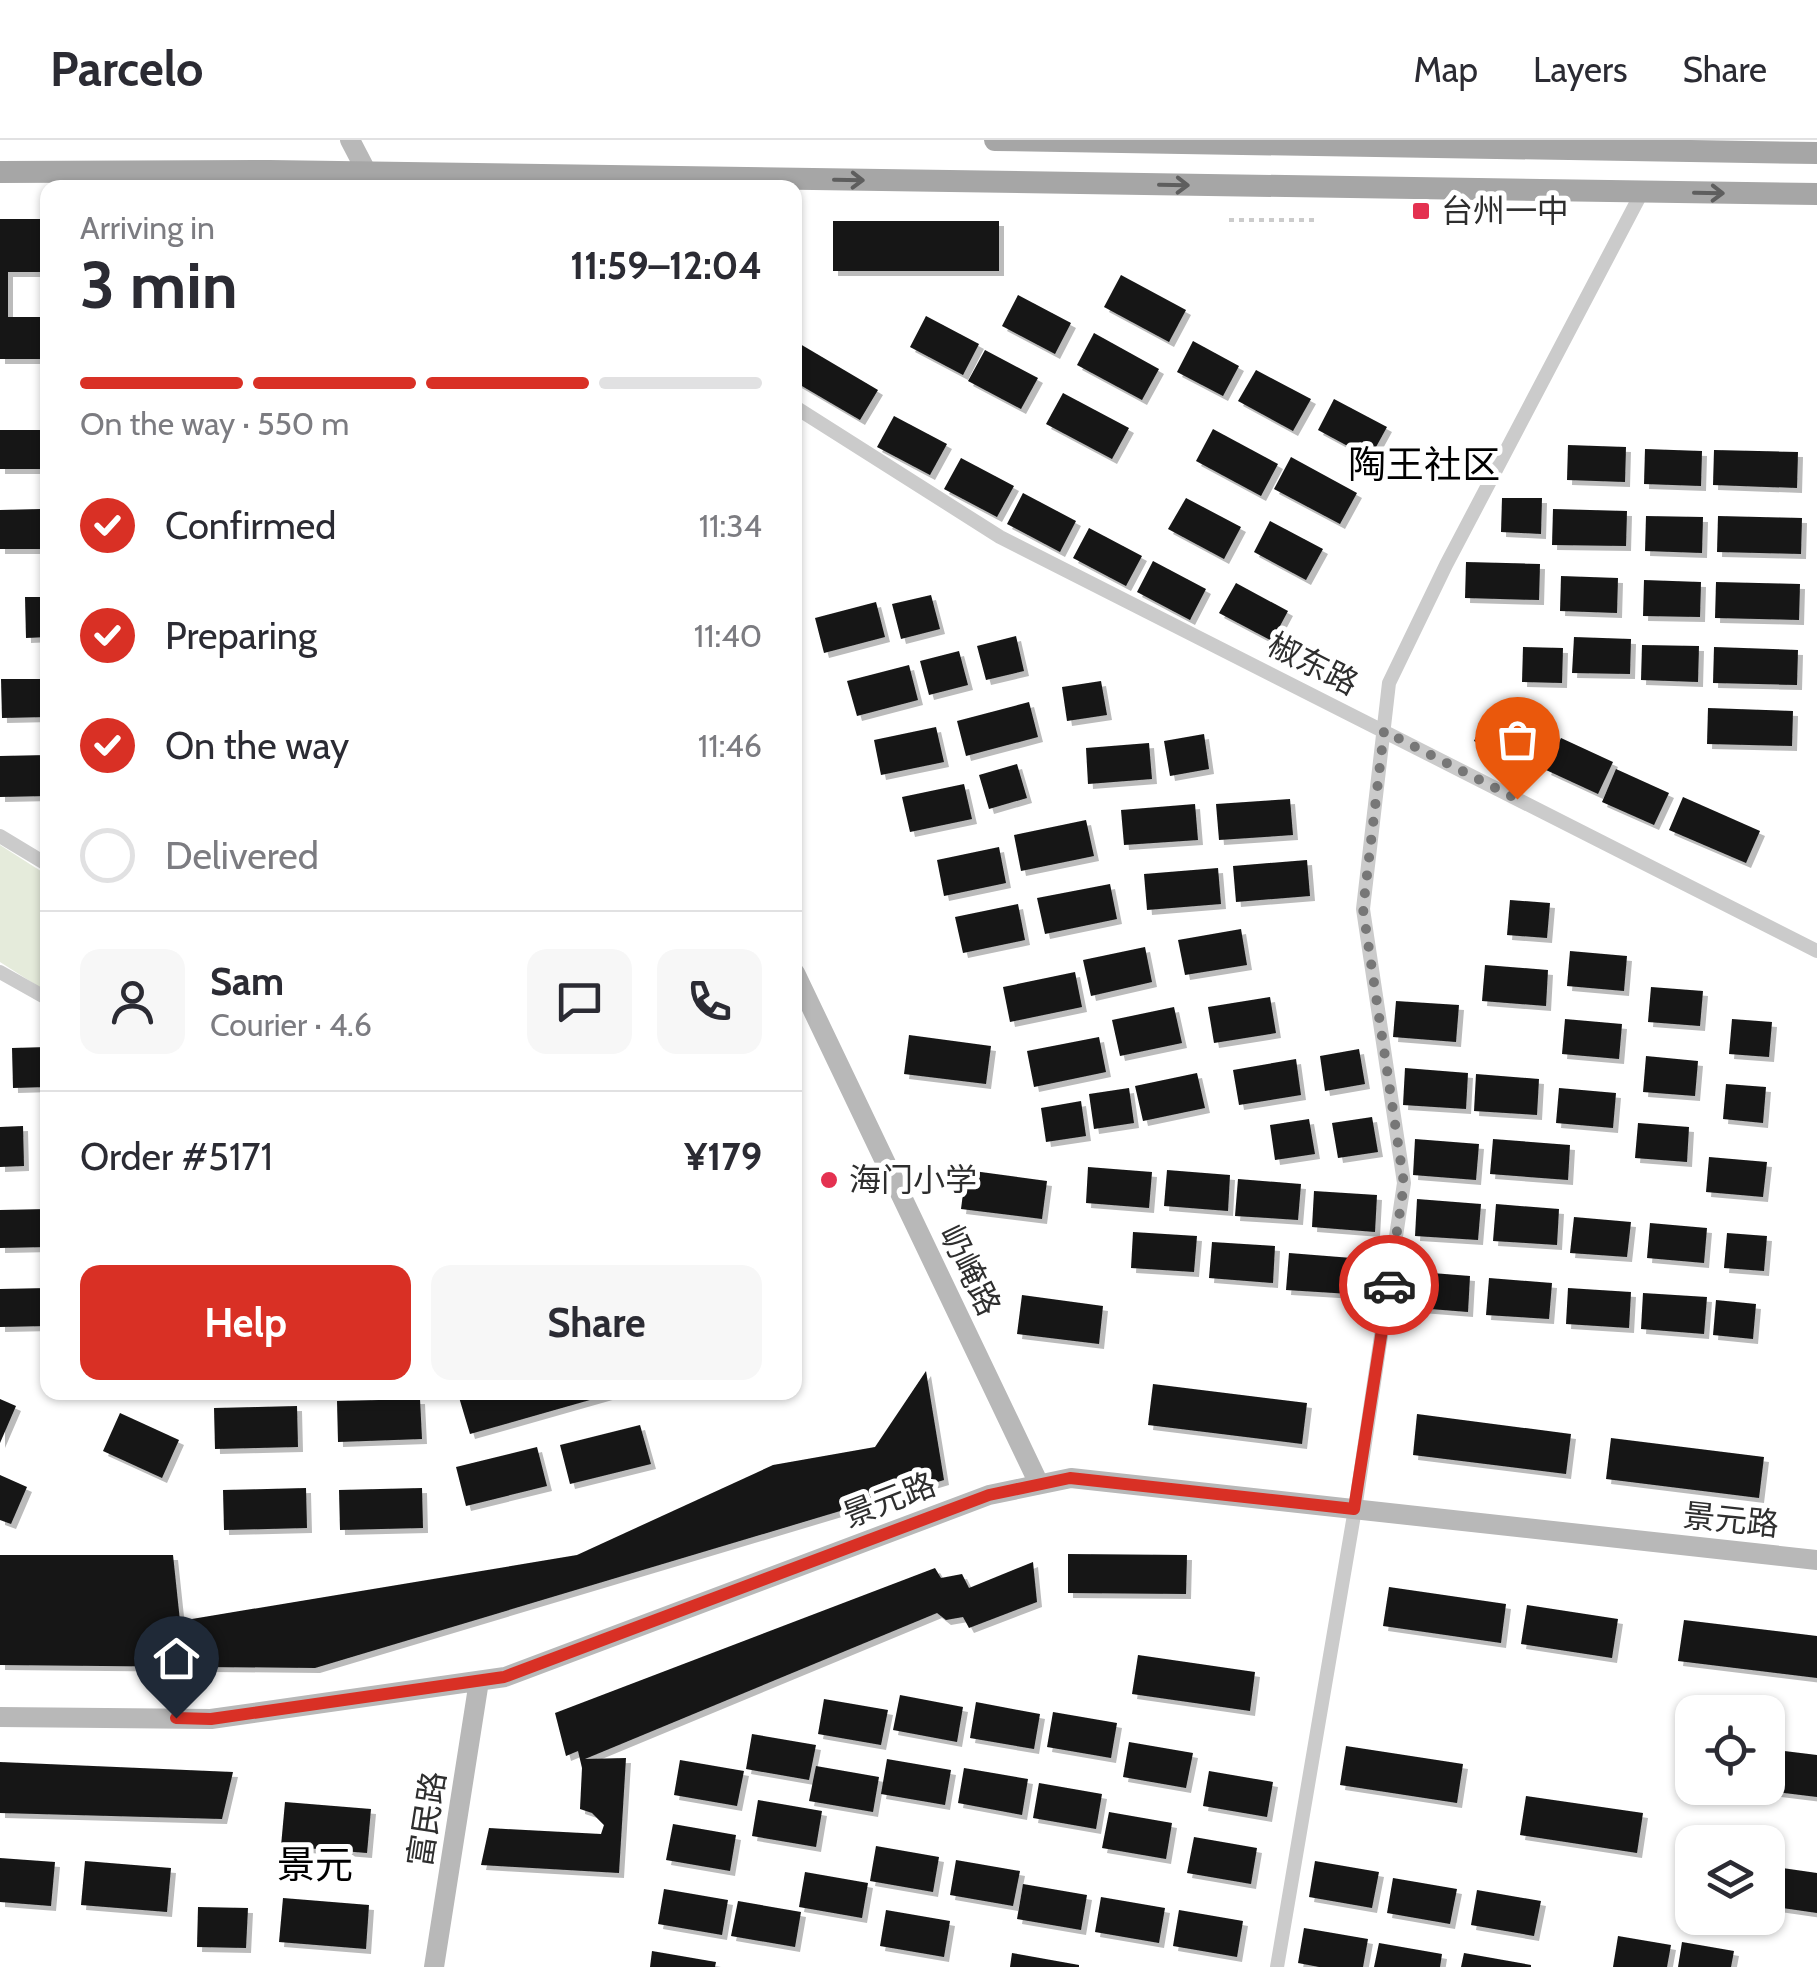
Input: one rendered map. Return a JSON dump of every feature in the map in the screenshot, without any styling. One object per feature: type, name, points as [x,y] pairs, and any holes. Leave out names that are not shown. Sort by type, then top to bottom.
[{"type":"main road","points":[[0,172],[370,180],[350,140]]},
{"type":"main road","points":[[995,140],[1817,153]]},
{"type":"main road","points":[[802,184],[1817,194]]},
{"type":"main road","name":"屷崦路","points":[[802,989],[1039,1484]]},
{"type":"main road","name":"景元路","points":[[0,1717],[211,1719],[504,1677],[989,1495],[1070,1478],[1817,1560]]},
{"type":"main road","name":"富民路","points":[[434,1967],[479,1680]]},
{"type":"street","points":[[1277,1967],[1404,1184],[1363,909],[1389,682],[1446,565],[1642,192]]},
{"type":"street","name":"椒东路","points":[[802,411],[1000,537],[1817,951]]},
{"type":"street","points":[[0,836],[40,860]]},
{"type":"street","points":[[0,972],[40,994]]},
{"type":"path","points":[[1229,220],[1318,220]]},
{"type":"green space","points":[[0,845],[40,871],[40,988],[0,962]]},
{"type":"building","points":[[0,219],[40,219],[40,272],[8,272],[8,317],[40,317],[40,359],[0,359]]},
{"type":"building","points":[[833,221],[999,221],[999,271],[833,271]]},
{"type":"building","points":[[1121,275],[1186,310],[1169,342],[1104,307]]},
{"type":"building","points":[[1018,295],[1071,323],[1055,354],[1002,326]]},
{"type":"building","points":[[926,316],[979,344],[963,375],[910,347]]},
{"type":"building","points":[[1094,333],[1159,369],[1142,400],[1077,365]]},
{"type":"building","points":[[1193,341],[1239,366],[1223,396],[1177,372]]},
{"type":"building","points":[[802,345],[878,390],[860,420],[802,386]]},
{"type":"building","points":[[985,350],[1038,378],[1021,409],[968,381]]},
{"type":"building","points":[[1256,370],[1311,399],[1293,431],[1238,401]]},
{"type":"building","points":[[1063,393],[1129,428],[1112,459],[1046,424]]},
{"type":"building","points":[[1334,399],[1387,427],[1370,458],[1318,430]]},
{"type":"building","points":[[894,416],[947,444],[930,475],[877,447]]},
{"type":"building","points":[[1213,429],[1278,464],[1261,496],[1196,461]]},
{"type":"building","points":[[0,430],[40,430],[40,469],[0,469]]},
{"type":"building","points":[[1568,445],[1626,447],[1625,482],[1567,480]]},
{"type":"building","points":[[1645,449],[1702,451],[1701,486],[1644,484]]},
{"type":"building","points":[[1714,450],[1798,452],[1797,488],[1713,485]]},
{"type":"building","points":[[1291,457],[1357,493],[1340,524],[1274,489]]},
{"type":"building","points":[[961,458],[1014,486],[997,517],[944,489]]},
{"type":"building","points":[[1023,493],[1076,521],[1060,552],[1007,524]]},
{"type":"building","points":[[1186,498],[1241,527],[1224,559],[1168,529]]},
{"type":"building","points":[[1502,498],[1542,498],[1541,534],[1501,532]]},
{"type":"building","points":[[40,509],[40,549],[0,549],[0,510]]},
{"type":"building","points":[[1553,509],[1627,511],[1626,546],[1552,545]]},
{"type":"building","points":[[1646,516],[1703,517],[1702,553],[1645,551]]},
{"type":"building","points":[[1718,516],[1802,518],[1801,554],[1717,552]]},
{"type":"building","points":[[1270,521],[1323,549],[1306,580],[1254,552]]},
{"type":"building","points":[[1089,528],[1142,556],[1126,586],[1073,558]]},
{"type":"building","points":[[1153,561],[1206,589],[1190,620],[1137,592]]},
{"type":"building","points":[[1466,562],[1540,564],[1539,600],[1465,598]]},
{"type":"building","points":[[1561,576],[1618,578],[1617,613],[1560,611]]},
{"type":"building","points":[[1644,580],[1701,582],[1700,617],[1643,616]]},
{"type":"building","points":[[1716,582],[1800,584],[1799,620],[1715,618]]},
{"type":"building","points":[[1236,583],[1288,611],[1272,641],[1219,613]]},
{"type":"building","points":[[931,595],[940,629],[901,639],[892,604]]},
{"type":"building","points":[[25,597],[40,597],[40,637],[26,638]]},
{"type":"building","points":[[876,602],[885,637],[824,653],[815,618]]},
{"type":"building","points":[[1016,636],[1024,671],[986,680],[977,646]]},
{"type":"building","points":[[1574,637],[1631,639],[1630,674],[1572,673]]},
{"type":"building","points":[[1642,645],[1699,646],[1698,682],[1641,680]]},
{"type":"building","points":[[1523,647],[1563,648],[1562,683],[1522,682]]},
{"type":"building","points":[[1714,647],[1798,650],[1797,685],[1713,683]]},
{"type":"building","points":[[959,651],[968,685],[929,695],[920,661]]},
{"type":"building","points":[[909,665],[918,700],[857,716],[847,681]]},
{"type":"building","points":[[1,679],[40,679],[40,717],[2,718]]},
{"type":"building","points":[[1101,681],[1107,715],[1067,721],[1062,687]]},
{"type":"building","points":[[1029,702],[1038,737],[966,756],[957,721]]},
{"type":"building","points":[[1708,708],[1793,711],[1792,746],[1707,744]]},
{"type":"building","points":[[1489,709],[1541,733],[1526,765],[1474,741]]},
{"type":"building","points":[[936,727],[944,762],[881,775],[874,740]]},
{"type":"building","points":[[1204,734],[1209,769],[1170,776],[1164,741]]},
{"type":"building","points":[[1561,738],[1613,762],[1598,794],[1546,770]]},
{"type":"building","points":[[1149,743],[1152,779],[1088,784],[1086,748]]},
{"type":"building","points":[[40,755],[40,796],[0,797],[0,756]]},
{"type":"building","points":[[1017,764],[1027,798],[989,809],[979,775]]},
{"type":"building","points":[[1616,769],[1669,793],[1654,825],[1602,802]]},
{"type":"building","points":[[964,784],[972,819],[910,832],[902,797]]},
{"type":"building","points":[[1683,797],[1760,831],[1746,863],[1669,830]]},
{"type":"building","points":[[1290,799],[1293,835],[1219,840],[1216,804]]},
{"type":"building","points":[[1195,804],[1198,840],[1124,845],[1121,810]]},
{"type":"building","points":[[1086,820],[1094,856],[1021,871],[1014,835]]},
{"type":"building","points":[[999,847],[1006,883],[944,896],[937,860]]},
{"type":"building","points":[[1307,860],[1310,896],[1236,902],[1233,866]]},
{"type":"building","points":[[1218,868],[1221,904],[1147,910],[1144,874]]},
{"type":"building","points":[[1110,884],[1117,919],[1045,934],[1037,898]]},
{"type":"building","points":[[1510,900],[1550,903],[1547,938],[1507,935]]},
{"type":"building","points":[[1018,904],[1025,940],[963,953],[955,917]]},
{"type":"building","points":[[1241,929],[1247,965],[1185,975],[1178,940]]},
{"type":"building","points":[[1145,947],[1152,982],[1091,996],[1083,960]]},
{"type":"building","points":[[1570,951],[1627,956],[1624,991],[1567,986]]},
{"type":"building","points":[[1485,965],[1548,970],[1546,1006],[1482,1001]]},
{"type":"building","points":[[1075,972],[1082,1007],[1010,1022],[1003,987]]},
{"type":"building","points":[[1651,987],[1703,991],[1700,1026],[1648,1022]]},
{"type":"building","points":[[1270,997],[1276,1033],[1214,1043],[1208,1007]]},
{"type":"building","points":[[1396,1001],[1459,1005],[1456,1042],[1393,1037]]},
{"type":"building","points":[[1174,1007],[1182,1043],[1120,1056],[1112,1020]]},
{"type":"building","points":[[1565,1019],[1622,1024],[1619,1059],[1562,1054]]},
{"type":"building","points":[[1732,1019],[1772,1022],[1769,1057],[1729,1054]]},
{"type":"building","points":[[909,1035],[991,1046],[986,1084],[904,1074]]},
{"type":"building","points":[[1099,1037],[1106,1072],[1034,1087],[1027,1051]]},
{"type":"building","points":[[40,1047],[40,1087],[13,1088],[12,1048]]},
{"type":"building","points":[[1359,1049],[1365,1084],[1325,1091],[1320,1056]]},
{"type":"building","points":[[1646,1056],[1698,1061],[1695,1096],[1643,1092]]},
{"type":"building","points":[[1296,1059],[1301,1095],[1239,1105],[1233,1070]]},
{"type":"building","points":[[1405,1068],[1468,1073],[1466,1109],[1403,1105]]},
{"type":"building","points":[[1197,1073],[1205,1108],[1143,1121],[1135,1086]]},
{"type":"building","points":[[1476,1074],[1539,1079],[1537,1115],[1474,1111]]},
{"type":"building","points":[[1726,1084],[1766,1087],[1763,1123],[1723,1119]]},
{"type":"building","points":[[1129,1088],[1134,1123],[1094,1129],[1089,1094]]},
{"type":"building","points":[[1559,1088],[1616,1093],[1613,1128],[1556,1123]]},
{"type":"building","points":[[1081,1101],[1086,1136],[1046,1142],[1041,1108]]},
{"type":"building","points":[[1372,1117],[1378,1152],[1338,1158],[1332,1123]]},
{"type":"building","points":[[1309,1119],[1315,1154],[1275,1160],[1270,1125]]},
{"type":"building","points":[[1638,1123],[1689,1127],[1687,1162],[1635,1158]]},
{"type":"building","points":[[23,1126],[24,1166],[0,1167],[0,1127]]},
{"type":"building","points":[[1415,1139],[1479,1144],[1476,1180],[1413,1175]]},
{"type":"building","points":[[1493,1139],[1570,1145],[1568,1180],[1490,1174]]},
{"type":"building","points":[[1709,1157],[1767,1162],[1763,1197],[1706,1192]]},
{"type":"building","points":[[1088,1167],[1152,1172],[1149,1208],[1086,1203]]},
{"type":"building","points":[[966,1170],[1047,1181],[1042,1219],[961,1209]]},
{"type":"building","points":[[1167,1170],[1230,1175],[1228,1211],[1164,1206]]},
{"type":"building","points":[[1238,1179],[1301,1184],[1298,1220],[1235,1216]]},
{"type":"building","points":[[1314,1191],[1377,1195],[1375,1232],[1312,1227]]},
{"type":"building","points":[[1417,1199],[1481,1204],[1478,1240],[1415,1236]]},
{"type":"building","points":[[1496,1204],[1559,1209],[1557,1245],[1493,1241]]},
{"type":"building","points":[[40,1209],[40,1247],[0,1248],[0,1210]]},
{"type":"building","points":[[1574,1217],[1631,1222],[1627,1257],[1570,1253]]},
{"type":"building","points":[[1650,1223],[1707,1228],[1704,1263],[1647,1258]]},
{"type":"building","points":[[1133,1232],[1197,1236],[1194,1272],[1131,1268]]},
{"type":"building","points":[[1727,1233],[1767,1236],[1764,1271],[1724,1268]]},
{"type":"building","points":[[1212,1242],[1275,1246],[1273,1283],[1209,1278]]},
{"type":"building","points":[[1289,1253],[1352,1258],[1350,1294],[1286,1290]]},
{"type":"building","points":[[1407,1271],[1470,1276],[1468,1312],[1405,1307]]},
{"type":"building","points":[[1489,1278],[1552,1283],[1549,1319],[1486,1315]]},
{"type":"building","points":[[40,1288],[40,1326],[0,1327],[0,1289]]},
{"type":"building","points":[[1568,1288],[1631,1292],[1629,1328],[1566,1324]]},
{"type":"building","points":[[1643,1293],[1707,1297],[1704,1334],[1641,1329]]},
{"type":"building","points":[[1022,1295],[1103,1306],[1099,1344],[1017,1334]]},
{"type":"building","points":[[1716,1300],[1756,1304],[1753,1339],[1713,1335]]},
{"type":"building","points":[[926,1371],[944,1480],[315,1668],[0,1665],[0,1555],[173,1555],[180,1621],[577,1555],[773,1465],[875,1447]]},
{"type":"building","points":[[1153,1384],[1307,1403],[1302,1444],[1148,1425]]},
{"type":"building","points":[[0,1399],[16,1406],[0,1443]]},
{"type":"building","points":[[420,1400],[422,1439],[338,1442],[337,1401]]},
{"type":"building","points":[[460,1400],[590,1400],[470,1434]]},
{"type":"building","points":[[297,1406],[298,1447],[215,1449],[214,1408]]},
{"type":"building","points":[[120,1413],[179,1440],[162,1478],[103,1451]]},
{"type":"building","points":[[1417,1414],[1571,1434],[1566,1474],[1413,1455]]},
{"type":"building","points":[[640,1425],[651,1464],[570,1484],[560,1445]]},
{"type":"building","points":[[1611,1438],[1764,1457],[1759,1498],[1606,1479]]},
{"type":"building","points":[[537,1447],[547,1486],[466,1506],[456,1467]]},
{"type":"building","points":[[0,1475],[27,1487],[11,1524],[0,1520]]},
{"type":"building","points":[[306,1488],[307,1528],[224,1530],[223,1490]]},
{"type":"building","points":[[422,1488],[423,1528],[340,1530],[339,1490]]},
{"type":"building","points":[[1068,1554],[1187,1555],[1186,1594],[1068,1593]]},
{"type":"building","points":[[1033,1562],[1037,1602],[969,1628],[963,1617],[946,1620],[937,1613],[585,1759],[626,1758],[619,1873],[481,1865],[489,1828],[601,1834],[604,1825],[592,1813],[580,1809],[582,1768],[578,1751],[566,1756],[555,1713],[935,1568],[941,1578],[962,1574],[969,1588]]},
{"type":"building","points":[[1389,1587],[1506,1604],[1501,1643],[1383,1626]]},
{"type":"building","points":[[1527,1605],[1618,1619],[1612,1658],[1521,1644]]},
{"type":"building","points":[[1684,1620],[1817,1636],[1817,1678],[1678,1661]]},
{"type":"building","points":[[1138,1655],[1255,1672],[1250,1711],[1132,1694]]},
{"type":"building","points":[[900,1695],[963,1707],[957,1742],[893,1730]]},
{"type":"building","points":[[824,1699],[888,1710],[881,1745],[818,1734]]},
{"type":"building","points":[[976,1702],[1040,1714],[1034,1749],[970,1738]]},
{"type":"building","points":[[1053,1712],[1117,1723],[1111,1758],[1047,1747]]},
{"type":"building","points":[[752,1734],[816,1745],[809,1780],[746,1769]]},
{"type":"building","points":[[1129,1742],[1193,1753],[1186,1788],[1123,1777]]},
{"type":"building","points":[[1346,1746],[1463,1764],[1457,1803],[1340,1785]]},
{"type":"building","points":[[1785,1751],[1817,1755],[1817,1797],[1785,1793]]},
{"type":"building","points":[[887,1759],[951,1770],[945,1805],[881,1794]]},
{"type":"building","points":[[680,1760],[744,1771],[737,1806],[674,1795]]},
{"type":"building","points":[[0,1762],[233,1772],[222,1819],[0,1813]]},
{"type":"building","points":[[816,1766],[879,1777],[873,1812],[809,1801]]},
{"type":"building","points":[[964,1768],[1028,1779],[1022,1815],[958,1803]]},
{"type":"building","points":[[1209,1771],[1273,1782],[1267,1817],[1203,1806]]},
{"type":"building","points":[[1039,1783],[1102,1794],[1096,1829],[1033,1818]]},
{"type":"building","points":[[1526,1796],[1643,1813],[1637,1853],[1520,1835]]},
{"type":"building","points":[[758,1800],[822,1811],[816,1847],[752,1836]]},
{"type":"building","points":[[285,1802],[371,1809],[367,1853],[281,1846]]},
{"type":"building","points":[[1109,1812],[1172,1823],[1166,1859],[1102,1848]]},
{"type":"building","points":[[673,1824],[736,1835],[730,1871],[666,1860]]},
{"type":"building","points":[[1194,1837],[1257,1848],[1251,1884],[1187,1873]]},
{"type":"building","points":[[876,1846],[939,1857],[933,1892],[870,1881]]},
{"type":"building","points":[[0,1858],[55,1862],[51,1906],[0,1902]]},
{"type":"building","points":[[956,1860],[1020,1871],[1013,1906],[950,1895]]},
{"type":"building","points":[[85,1861],[171,1868],[167,1912],[81,1905]]},
{"type":"building","points":[[1315,1861],[1379,1872],[1372,1908],[1309,1897]]},
{"type":"building","points":[[1785,1868],[1817,1873],[1817,1913],[1785,1908]]},
{"type":"building","points":[[805,1872],[868,1883],[862,1918],[799,1907]]},
{"type":"building","points":[[1393,1878],[1457,1889],[1450,1924],[1387,1913]]},
{"type":"building","points":[[1023,1884],[1087,1895],[1081,1930],[1017,1919]]},
{"type":"building","points":[[664,1889],[728,1900],[722,1935],[658,1924]]},
{"type":"building","points":[[1477,1890],[1541,1901],[1534,1936],[1471,1925]]},
{"type":"building","points":[[1101,1897],[1165,1908],[1159,1943],[1095,1932]]},
{"type":"building","points":[[283,1898],[369,1905],[366,1949],[279,1942]]},
{"type":"building","points":[[738,1901],[801,1912],[795,1947],[731,1936]]},
{"type":"building","points":[[198,1907],[248,1908],[246,1948],[197,1947]]},
{"type":"building","points":[[886,1910],[950,1921],[944,1957],[880,1946]]},
{"type":"building","points":[[1179,1910],[1243,1921],[1237,1957],[1173,1946]]},
{"type":"building","points":[[1304,1928],[1368,1939],[1363,1967],[1298,1963]]},
{"type":"building","points":[[1618,1936],[1671,1945],[1667,1967],[1613,1967]]},
{"type":"building","points":[[1682,1942],[1734,1951],[1731,1967],[1678,1967]]},
{"type":"building","points":[[1379,1943],[1442,1954],[1440,1967],[1374,1967]]},
{"type":"building","points":[[652,1951],[716,1962],[715,1967],[650,1967]]},
{"type":"building","points":[[1012,1953],[1079,1965],[1079,1967],[1010,1967]]},
{"type":"building","points":[[1464,1953],[1531,1965],[1531,1967],[1461,1967]]},
{"type":"way so far","points":[[1389,1285],[1404,1184],[1363,909],[1384,731],[1517,799]]},
{"type":"place","name":"台州一中","points":[[1421,211]]},
{"type":"place","name":"海门小学","points":[[829,1180]]},
{"type":"district","name":"陶王社区","points":[[1424,465]]},
{"type":"district","name":"景元","points":[[315,1865]]},
{"type":"route","points":[[176,1718],[211,1719],[504,1677],[989,1495],[1070,1478],[1354,1509],[1389,1285]]}]
